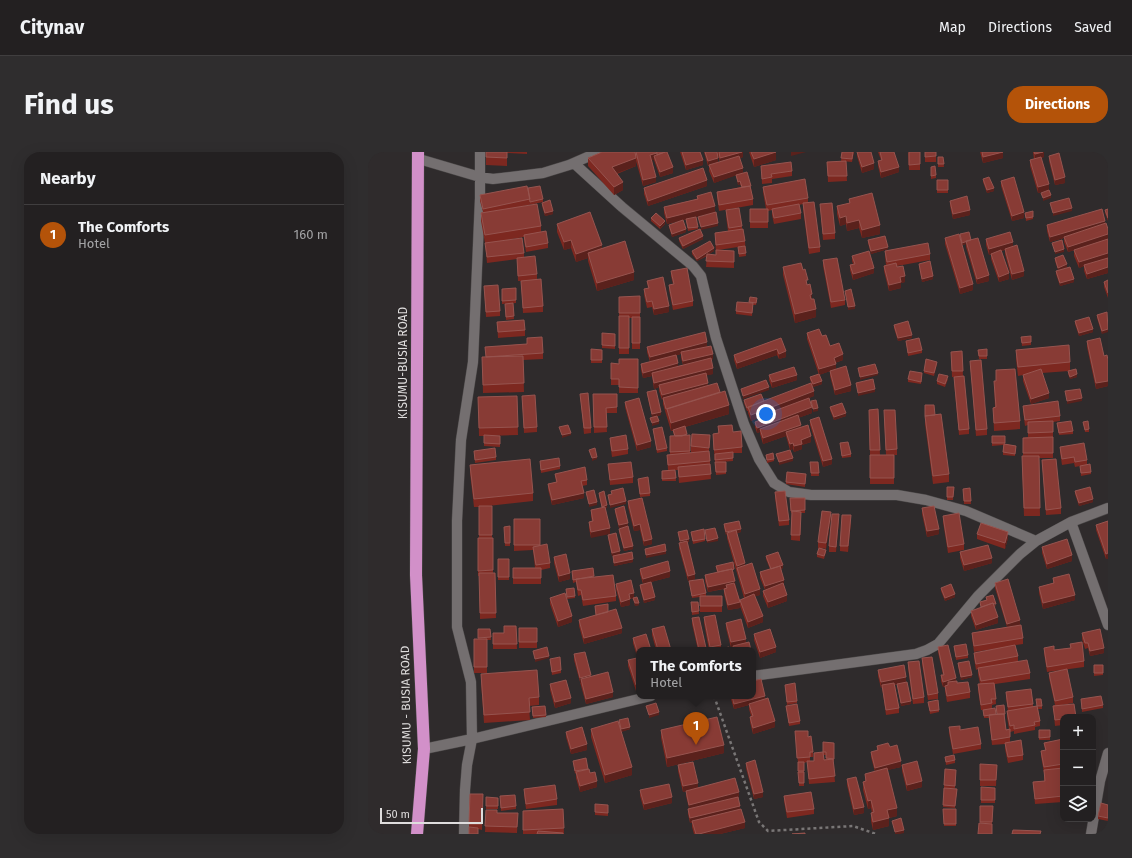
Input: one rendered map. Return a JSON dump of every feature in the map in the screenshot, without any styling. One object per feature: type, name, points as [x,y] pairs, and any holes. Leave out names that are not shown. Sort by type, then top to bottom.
[{"type":"highway","name":"KISUMU-BUSIA ROAD","points":[[416,575],[418,155]]},
{"type":"highway","name":"KISUMU - BUSIA ROAD","points":[[416,575],[424,749],[417,834]]},
{"type":"street","points":[[464,834],[467,765],[472,739],[471,682],[457,627],[457,521],[461,440],[473,362],[480,152]]},
{"type":"street","points":[[418,155],[480,177],[493,179],[543,173],[570,165],[599,152]]},
{"type":"street","points":[[577,166],[693,266],[701,276],[716,338],[744,424],[759,459],[774,483],[789,492],[811,495],[897,495],[926,500],[966,511],[1036,541]]},
{"type":"street","points":[[756,676],[916,654],[927,650],[938,644],[978,596],[1020,554],[1036,541],[1071,522],[1108,508]]},
{"type":"street","points":[[1071,522],[1108,625]]},
{"type":"street","points":[[424,749],[639,699]]},
{"type":"street","points":[[1091,834],[1100,781],[1108,753]]},
{"type":"path","points":[[715,699],[759,822],[768,831],[853,826],[876,834]]},
{"type":"building","points":[[486,152],[507,152],[507,158],[486,157]]},
{"type":"building","points":[[602,152],[635,152],[636,158],[612,167],[623,182],[614,187],[588,158]]},
{"type":"building","points":[[636,152],[657,153],[650,155],[656,177],[643,180]]},
{"type":"building","points":[[657,152],[665,152],[657,155]]},
{"type":"building","points":[[667,152],[673,167],[660,172],[654,156]]},
{"type":"building","points":[[682,152],[700,152],[703,160],[686,165]]},
{"type":"building","points":[[705,152],[717,152],[718,158],[708,161]]},
{"type":"building","points":[[719,152],[742,152],[720,158]]},
{"type":"building","points":[[751,152],[776,152],[754,159]]},
{"type":"building","points":[[842,152],[853,152],[852,159],[841,158]]},
{"type":"building","points":[[857,152],[871,152],[874,163],[862,167]]},
{"type":"building","points":[[880,152],[894,152],[899,167],[881,172],[878,161],[882,160]]},
{"type":"building","points":[[909,152],[920,152],[920,164],[909,165]]},
{"type":"building","points":[[925,152],[936,152],[936,156],[925,157]]},
{"type":"building","points":[[982,152],[1003,152],[983,157]]},
{"type":"building","points":[[1059,153],[1065,177],[1055,180],[1049,156]]},
{"type":"building","points":[[739,156],[743,168],[714,177],[709,165]]},
{"type":"building","points":[[938,157],[943,157],[944,164],[938,164]]},
{"type":"building","points":[[1041,157],[1049,184],[1038,187],[1030,160]]},
{"type":"building","points":[[846,161],[847,176],[828,176],[827,162]]},
{"type":"building","points":[[791,162],[792,171],[771,174],[772,177],[762,179],[761,166]]},
{"type":"building","points":[[935,166],[936,175],[931,176],[931,167]]},
{"type":"building","points":[[703,168],[707,180],[648,201],[644,188]]},
{"type":"building","points":[[747,172],[751,186],[742,187],[740,181],[738,182],[736,175]]},
{"type":"building","points":[[989,177],[994,188],[987,190],[983,179]]},
{"type":"building","points":[[1014,177],[1024,212],[1012,216],[1001,181]]},
{"type":"building","points":[[805,179],[808,198],[767,205],[763,187]]},
{"type":"building","points":[[937,180],[948,180],[948,190],[937,190]]},
{"type":"building","points":[[527,186],[530,199],[483,209],[480,195]]},
{"type":"building","points":[[540,186],[543,199],[530,202],[528,188]]},
{"type":"building","points":[[750,186],[753,199],[719,205],[717,192]]},
{"type":"building","points":[[1049,190],[1051,195],[1043,198],[1041,193]]},
{"type":"building","points":[[711,192],[715,206],[667,218],[664,207],[698,199],[697,196]]},
{"type":"building","points":[[872,193],[880,225],[862,230],[859,220],[847,223],[846,216],[840,218],[837,206],[850,203],[849,199]]},
{"type":"building","points":[[967,196],[970,210],[953,214],[950,201]]},
{"type":"building","points":[[1069,198],[1072,208],[1053,213],[1050,203]]},
{"type":"building","points":[[550,200],[553,211],[545,213],[542,203]]},
{"type":"building","points":[[814,202],[820,247],[809,248],[803,203]]},
{"type":"building","points":[[832,203],[835,233],[823,234],[820,204]]},
{"type":"building","points":[[537,204],[541,226],[485,235],[481,213]]},
{"type":"building","points":[[799,204],[801,213],[774,218],[772,209]]},
{"type":"building","points":[[739,208],[742,226],[729,228],[726,210]]},
{"type":"building","points":[[750,209],[768,209],[768,222],[750,222]]},
{"type":"building","points":[[1102,209],[1105,221],[1050,237],[1047,225]]},
{"type":"building","points":[[1108,209],[1108,218],[1105,210]]},
{"type":"building","points":[[1033,211],[1033,217],[1026,218],[1025,213]]},
{"type":"building","points":[[590,212],[602,245],[576,254],[571,240],[564,242],[557,224]]},
{"type":"building","points":[[716,212],[718,223],[701,227],[698,217]]},
{"type":"building","points":[[656,213],[665,221],[660,226],[651,218]]},
{"type":"building","points":[[696,217],[698,227],[688,228],[686,219]]},
{"type":"building","points":[[683,220],[686,229],[672,234],[669,225]]},
{"type":"building","points":[[1106,223],[1108,234],[1068,247],[1064,237]]},
{"type":"building","points":[[700,229],[703,236],[683,246],[679,238]]},
{"type":"building","points":[[743,229],[745,241],[716,245],[715,233]]},
{"type":"building","points":[[546,231],[548,243],[526,247],[524,235]]},
{"type":"building","points":[[969,232],[971,240],[962,243],[960,234]]},
{"type":"building","points":[[1010,232],[1013,242],[989,249],[986,239]]},
{"type":"building","points":[[959,234],[973,284],[960,288],[945,238]]},
{"type":"building","points":[[885,236],[888,247],[871,251],[868,240]]},
{"type":"building","points":[[522,238],[524,253],[487,257],[485,243]]},
{"type":"building","points":[[978,238],[989,275],[977,279],[966,241]]},
{"type":"building","points":[[1108,239],[1108,253],[1079,262],[1074,250]]},
{"type":"building","points":[[1062,240],[1064,249],[1055,252],[1052,243]]},
{"type":"building","points":[[625,241],[634,272],[597,283],[588,253]]},
{"type":"building","points":[[710,241],[714,248],[697,259],[692,251]]},
{"type":"building","points":[[928,243],[930,254],[887,262],[885,251]]},
{"type":"building","points":[[1017,245],[1024,271],[1012,274],[1005,249]]},
{"type":"building","points":[[745,246],[746,253],[739,254],[738,247]]},
{"type":"building","points":[[716,250],[734,251],[734,262],[706,261],[707,254],[716,255]]},
{"type":"building","points":[[1001,250],[1009,273],[999,277],[991,254]]},
{"type":"building","points":[[869,251],[874,268],[853,274],[850,265],[855,264],[852,256]]},
{"type":"building","points":[[1063,255],[1067,264],[1058,268],[1055,258]]},
{"type":"building","points":[[535,256],[537,274],[518,276],[517,258]]},
{"type":"building","points":[[837,258],[845,300],[831,302],[823,260]]},
{"type":"building","points":[[1108,258],[1108,267],[1087,274],[1084,265]]},
{"type":"building","points":[[930,261],[933,276],[922,279],[919,264]]},
{"type":"building","points":[[801,263],[803,270],[805,269],[808,280],[806,280],[807,285],[810,284],[812,294],[810,295],[811,299],[814,299],[816,309],[795,314],[783,267]]},
{"type":"building","points":[[896,263],[897,267],[903,266],[905,276],[900,277],[901,282],[889,285],[884,266]]},
{"type":"building","points":[[1070,267],[1074,279],[1060,283],[1056,271]]},
{"type":"building","points":[[687,268],[693,301],[673,305],[669,285],[674,284],[671,271]]},
{"type":"building","points":[[663,277],[669,306],[654,309],[652,301],[647,302],[644,289],[649,288],[647,281]]},
{"type":"building","points":[[541,279],[543,306],[523,308],[521,281]]},
{"type":"building","points":[[1108,280],[1108,293],[1104,282]]},
{"type":"building","points":[[498,285],[500,311],[486,312],[484,286]]},
{"type":"building","points":[[516,288],[516,300],[502,301],[502,289]]},
{"type":"building","points":[[851,289],[855,306],[848,307],[845,291]]},
{"type":"building","points":[[640,296],[640,313],[619,313],[619,297]]},
{"type":"building","points":[[750,297],[757,298],[756,303],[749,302]]},
{"type":"building","points":[[737,302],[753,303],[752,313],[736,311]]},
{"type":"building","points":[[513,303],[514,316],[506,317],[505,304]]},
{"type":"building","points":[[1107,312],[1108,329],[1102,331],[1097,315]]},
{"type":"building","points":[[619,316],[629,316],[629,348],[619,348]]},
{"type":"building","points":[[632,317],[640,317],[640,343],[632,343]]},
{"type":"building","points":[[1089,317],[1093,329],[1079,333],[1075,321]]},
{"type":"building","points":[[524,320],[525,330],[498,332],[497,322]]},
{"type":"building","points":[[908,321],[912,335],[898,338],[894,325]]},
{"type":"building","points":[[819,329],[822,336],[826,335],[830,346],[839,343],[843,354],[834,358],[836,364],[819,369],[807,333]]},
{"type":"building","points":[[705,332],[707,342],[650,357],[647,347]]},
{"type":"building","points":[[602,333],[615,334],[615,346],[602,345]]},
{"type":"building","points":[[1031,336],[1031,342],[1022,343],[1021,337]]},
{"type":"building","points":[[542,337],[543,353],[486,357],[485,347],[527,344],[527,338]]},
{"type":"building","points":[[781,338],[786,351],[779,354],[777,349],[737,363],[734,355]]},
{"type":"building","points":[[919,338],[922,350],[908,353],[906,341]]},
{"type":"building","points":[[1100,338],[1104,356],[1107,355],[1108,360],[1108,381],[1096,383],[1087,341]]},
{"type":"building","points":[[1069,345],[1070,362],[1018,367],[1016,350]]},
{"type":"building","points":[[711,346],[713,354],[683,361],[681,352]]},
{"type":"building","points":[[591,349],[602,350],[602,360],[591,360]]},
{"type":"building","points":[[987,349],[987,356],[979,356],[978,350]]},
{"type":"building","points":[[962,351],[963,371],[952,371],[951,352]]},
{"type":"building","points":[[676,355],[678,363],[643,373],[641,364]]},
{"type":"building","points":[[523,356],[524,383],[483,385],[482,357]]},
{"type":"building","points":[[711,358],[713,368],[654,383],[652,373]]},
{"type":"building","points":[[619,359],[638,359],[638,388],[619,387],[619,379],[611,379],[611,363],[619,364]]},
{"type":"building","points":[[926,359],[937,362],[934,373],[924,371]]},
{"type":"building","points":[[981,360],[987,429],[976,430],[970,361]]},
{"type":"building","points":[[875,364],[878,373],[860,377],[858,368]]},
{"type":"building","points":[[846,366],[851,385],[835,390],[830,371]]},
{"type":"building","points":[[794,367],[797,375],[772,382],[769,375]]},
{"type":"building","points":[[1015,369],[1020,421],[994,423],[993,408],[996,407],[994,381],[996,381],[996,370]]},
{"type":"building","points":[[1041,369],[1049,393],[1031,399],[1023,375]]},
{"type":"building","points":[[1076,369],[1077,374],[1070,377],[1068,371]]},
{"type":"building","points":[[910,371],[922,373],[921,382],[908,379]]},
{"type":"building","points":[[706,373],[708,383],[662,395],[659,385]]},
{"type":"building","points":[[819,374],[822,381],[813,384],[810,377]]},
{"type":"building","points":[[939,374],[948,376],[945,384],[937,381]]},
{"type":"building","points":[[964,376],[969,429],[959,430],[954,377]]},
{"type":"building","points":[[873,379],[875,389],[858,393],[856,383]]},
{"type":"building","points":[[766,380],[769,387],[743,396],[741,389]]},
{"type":"building","points":[[717,383],[720,392],[666,409],[663,398]]},
{"type":"building","points":[[811,383],[814,391],[751,415],[748,407]]},
{"type":"building","points":[[1080,389],[1082,398],[1067,401],[1065,391]]},
{"type":"building","points":[[656,390],[661,412],[652,414],[647,392]]},
{"type":"building","points":[[725,391],[729,405],[671,423],[667,409]]},
{"type":"building","points":[[588,393],[591,428],[584,428],[580,394]]},
{"type":"building","points":[[593,394],[617,394],[617,407],[606,408],[607,427],[594,427]]},
{"type":"building","points":[[761,394],[764,401],[747,408],[744,400]]},
{"type":"building","points":[[535,395],[537,427],[524,428],[522,396]]},
{"type":"building","points":[[517,396],[518,427],[479,428],[478,397]]},
{"type":"building","points":[[639,398],[651,441],[637,445],[625,402]]},
{"type":"building","points":[[809,398],[812,407],[757,428],[755,422],[760,420],[758,417]]},
{"type":"building","points":[[816,400],[818,408],[813,409],[811,401]]},
{"type":"building","points":[[1058,401],[1060,416],[1025,420],[1023,406]]},
{"type":"building","points":[[842,403],[846,413],[834,417],[830,407]]},
{"type":"building","points":[[925,405],[934,405],[935,415],[925,416]]},
{"type":"building","points":[[878,409],[880,450],[870,450],[869,410]]},
{"type":"building","points":[[884,410],[895,410],[897,449],[886,450]]},
{"type":"building","points":[[941,414],[949,474],[933,476],[925,416]]},
{"type":"building","points":[[798,415],[801,425],[763,438],[760,429]]},
{"type":"building","points":[[657,416],[659,421],[652,423],[650,418]]},
{"type":"building","points":[[819,417],[832,459],[823,461],[810,420]]},
{"type":"building","points":[[1053,421],[1053,432],[1028,433],[1028,422]]},
{"type":"building","points":[[1071,421],[1073,431],[1059,433],[1057,423]]},
{"type":"building","points":[[1088,421],[1089,429],[1085,430],[1083,422]]},
{"type":"building","points":[[568,425],[571,433],[562,435],[559,427]]},
{"type":"building","points":[[732,425],[733,432],[741,431],[742,447],[714,450],[713,434],[719,433],[718,426]]},
{"type":"building","points":[[808,425],[811,436],[801,440],[802,444],[794,446],[793,443],[790,444],[786,432]]},
{"type":"building","points":[[685,426],[687,434],[675,436],[673,430]]},
{"type":"building","points":[[662,427],[667,448],[657,450],[653,429]]},
{"type":"building","points":[[692,434],[710,435],[709,448],[691,446]]},
{"type":"building","points":[[484,435],[500,436],[500,444],[484,443]]},
{"type":"building","points":[[626,435],[628,449],[612,451],[610,438]]},
{"type":"building","points":[[690,435],[690,451],[670,452],[670,436]]},
{"type":"building","points":[[992,436],[1005,436],[1005,443],[992,443]]},
{"type":"building","points":[[1053,437],[1053,453],[1023,453],[1023,438]]},
{"type":"building","points":[[848,442],[851,454],[842,456],[840,443]]},
{"type":"building","points":[[1084,443],[1087,460],[1075,462],[1074,457],[1062,459],[1060,447]]},
{"type":"building","points":[[1004,444],[1016,446],[1015,454],[1003,452]]},
{"type":"building","points":[[495,448],[496,457],[475,460],[474,451]]},
{"type":"building","points":[[595,448],[597,457],[592,458],[589,450]]},
{"type":"building","points":[[790,450],[793,458],[779,462],[776,454]]},
{"type":"building","points":[[709,451],[710,461],[668,465],[667,455]]},
{"type":"building","points":[[733,452],[733,458],[715,460],[715,454]]},
{"type":"building","points":[[773,453],[774,459],[767,460],[766,455]]},
{"type":"building","points":[[870,455],[894,455],[894,478],[870,478]]},
{"type":"building","points":[[1022,456],[1039,456],[1040,508],[1024,508]]},
{"type":"building","points":[[559,458],[560,466],[541,470],[540,461]]},
{"type":"building","points":[[530,459],[533,493],[474,499],[470,465]]},
{"type":"building","points":[[1056,459],[1061,508],[1046,510],[1042,460]]},
{"type":"building","points":[[631,462],[633,477],[610,480],[608,464]]},
{"type":"building","points":[[715,462],[726,462],[726,472],[716,472]]},
{"type":"building","points":[[810,462],[818,462],[819,473],[811,473]]},
{"type":"building","points":[[710,464],[711,474],[679,477],[678,467]]},
{"type":"building","points":[[1090,464],[1091,472],[1081,473],[1080,466]]},
{"type":"building","points":[[585,467],[587,480],[581,481],[584,493],[552,500],[548,484],[557,482],[555,474]]},
{"type":"building","points":[[675,470],[676,478],[662,479],[662,471]]},
{"type":"building","points":[[787,472],[806,474],[805,484],[786,482]]},
{"type":"building","points":[[648,477],[650,493],[640,494],[638,479]]},
{"type":"building","points":[[947,487],[954,487],[953,497],[947,497]]},
{"type":"building","points":[[1090,487],[1093,499],[1079,503],[1075,491]]},
{"type":"building","points":[[623,488],[626,501],[610,505],[608,495],[612,494],[611,491]]},
{"type":"building","points":[[970,488],[971,501],[964,501],[963,489]]},
{"type":"building","points":[[594,490],[597,502],[589,504],[586,492]]},
{"type":"building","points":[[604,491],[607,505],[602,507],[599,493]]},
{"type":"building","points":[[785,491],[789,520],[779,521],[775,492]]},
{"type":"building","points":[[642,498],[652,539],[644,541],[640,524],[634,526],[628,501]]},
{"type":"building","points":[[790,498],[805,498],[805,510],[791,511]]},
{"type":"building","points":[[479,506],[492,506],[492,535],[479,535]]},
{"type":"building","points":[[624,506],[628,523],[619,525],[615,509]]},
{"type":"building","points":[[934,506],[939,529],[927,531],[922,508]]},
{"type":"building","points":[[605,507],[610,528],[591,532],[589,522],[593,521],[591,510]]},
{"type":"building","points":[[792,511],[801,512],[800,535],[791,535]]},
{"type":"building","points":[[822,511],[831,512],[826,543],[818,542]]},
{"type":"building","points":[[959,513],[964,544],[948,547],[943,516]]},
{"type":"building","points":[[832,514],[839,514],[836,547],[829,546]]},
{"type":"building","points":[[842,515],[851,515],[848,546],[840,546]]},
{"type":"building","points":[[514,519],[540,519],[540,545],[514,545]]},
{"type":"building","points":[[739,521],[741,529],[726,532],[724,524]]},
{"type":"building","points":[[1108,521],[1108,553],[1106,554],[1096,525]]},
{"type":"building","points":[[981,523],[1008,532],[1005,543],[977,534]]},
{"type":"building","points":[[510,526],[510,543],[505,543],[504,527]]},
{"type":"building","points":[[628,526],[633,546],[624,548],[619,529]]},
{"type":"building","points":[[715,528],[718,538],[707,541],[705,530]]},
{"type":"building","points":[[704,529],[705,539],[693,541],[691,532]]},
{"type":"building","points":[[687,530],[689,539],[680,541],[678,532]]},
{"type":"building","points":[[736,530],[745,563],[737,566],[727,533]]},
{"type":"building","points":[[616,533],[620,551],[612,553],[608,535]]},
{"type":"building","points":[[478,538],[493,538],[493,570],[478,571]]},
{"type":"building","points":[[1067,539],[1072,555],[1047,564],[1042,547]]},
{"type":"building","points":[[687,541],[695,574],[688,576],[679,543]]},
{"type":"building","points":[[547,544],[550,563],[536,565],[533,547]]},
{"type":"building","points":[[665,544],[666,551],[646,555],[645,549]]},
{"type":"building","points":[[988,545],[992,558],[964,565],[960,552]]},
{"type":"building","points":[[819,548],[826,550],[824,556],[817,554]]},
{"type":"building","points":[[632,552],[633,559],[614,563],[613,556]]},
{"type":"building","points":[[778,552],[783,565],[771,569],[766,556]]},
{"type":"building","points":[[566,554],[570,573],[559,576],[554,557]]},
{"type":"building","points":[[498,559],[509,559],[509,577],[498,577]]},
{"type":"building","points":[[668,561],[670,571],[643,579],[640,569]]},
{"type":"building","points":[[733,562],[734,569],[718,572],[716,566]]},
{"type":"building","points":[[752,563],[760,589],[745,594],[737,568]]},
{"type":"building","points":[[780,566],[784,580],[765,586],[760,572]]},
{"type":"building","points":[[513,568],[541,568],[541,578],[513,578]]},
{"type":"building","points":[[593,568],[594,576],[573,580],[572,571]]},
{"type":"building","points":[[732,569],[735,581],[708,587],[705,575]]},
{"type":"building","points":[[479,573],[495,573],[496,613],[480,613]]},
{"type":"building","points":[[1069,574],[1075,595],[1043,603],[1039,587],[1054,583],[1053,578]]},
{"type":"building","points":[[613,575],[616,596],[583,600],[581,590],[578,590],[576,579]]},
{"type":"building","points":[[703,579],[706,593],[692,596],[689,581]]},
{"type":"building","points":[[1008,579],[1020,620],[1007,624],[995,583]]},
{"type":"building","points":[[631,580],[634,593],[629,594],[630,599],[621,602],[616,584]]},
{"type":"building","points":[[651,582],[655,597],[644,600],[640,585]]},
{"type":"building","points":[[734,583],[740,602],[728,605],[724,589],[727,588],[726,585]]},
{"type":"building","points":[[783,583],[787,595],[768,602],[763,591]]},
{"type":"building","points":[[951,584],[955,594],[945,598],[941,588]]},
{"type":"building","points":[[574,588],[575,596],[567,597],[566,589]]},
{"type":"building","points":[[565,593],[572,616],[558,621],[550,598]]},
{"type":"building","points":[[754,594],[763,616],[748,622],[740,600]]},
{"type":"building","points":[[993,595],[996,604],[993,603],[981,607],[980,602],[987,600],[986,597]]},
{"type":"building","points":[[700,596],[722,596],[722,606],[700,606]]},
{"type":"building","points":[[637,597],[639,603],[635,603],[633,598]]},
{"type":"building","points":[[691,602],[698,602],[699,611],[692,612]]},
{"type":"building","points":[[993,603],[998,617],[976,625],[971,611]]},
{"type":"building","points":[[608,604],[608,612],[596,615],[595,606]]},
{"type":"building","points":[[616,609],[622,628],[584,638],[579,620]]},
{"type":"building","points":[[715,615],[721,645],[710,647],[704,617]]},
{"type":"building","points":[[699,617],[706,647],[698,647],[692,618]]},
{"type":"building","points":[[741,619],[746,639],[731,642],[726,623]]},
{"type":"building","points":[[1021,625],[1023,638],[974,646],[972,633]]},
{"type":"building","points":[[504,626],[516,626],[517,644],[493,644],[493,633],[504,633]]},
{"type":"building","points":[[664,626],[670,647],[657,647],[652,629]]},
{"type":"building","points":[[519,628],[537,628],[537,642],[519,642]]},
{"type":"building","points":[[478,629],[490,629],[491,637],[478,638]]},
{"type":"building","points":[[770,629],[776,647],[760,652],[754,634]]},
{"type":"building","points":[[1100,629],[1104,648],[1090,651],[1088,643],[1085,643],[1082,633]]},
{"type":"building","points":[[646,634],[650,647],[636,648],[633,638]]},
{"type":"building","points":[[474,639],[487,639],[487,667],[474,667]]},
{"type":"building","points":[[749,642],[750,647],[733,647]]},
{"type":"building","points":[[1082,642],[1084,661],[1047,667],[1044,648],[1054,646],[1054,650],[1071,648],[1070,644]]},
{"type":"building","points":[[966,644],[968,655],[956,657],[954,646]]},
{"type":"building","points":[[948,645],[956,678],[943,682],[941,675],[944,675],[938,647]]},
{"type":"building","points":[[1015,645],[1018,656],[976,664],[974,653]]},
{"type":"building","points":[[547,647],[549,656],[535,659],[533,651]]},
{"type":"building","points":[[585,652],[591,675],[580,678],[574,654]]},
{"type":"building","points":[[560,657],[561,670],[552,672],[550,659]]},
{"type":"building","points":[[932,657],[938,693],[928,695],[922,658]]},
{"type":"building","points":[[636,658],[636,685],[628,660]]},
{"type":"building","points":[[1027,660],[1030,673],[981,681],[978,668]]},
{"type":"building","points":[[919,661],[924,697],[913,699],[908,662]]},
{"type":"building","points":[[969,661],[972,675],[961,677],[958,663]]},
{"type":"building","points":[[904,665],[906,677],[881,682],[878,670]]},
{"type":"building","points":[[1094,665],[1103,665],[1103,673],[1094,673]]},
{"type":"building","points":[[1067,669],[1073,697],[1055,701],[1049,673]]},
{"type":"building","points":[[537,670],[539,697],[529,698],[530,712],[484,715],[481,674]]},
{"type":"building","points":[[608,672],[613,692],[586,699],[581,679]]},
{"type":"building","points":[[761,679],[765,696],[756,698],[756,680]]},
{"type":"building","points":[[566,680],[571,698],[555,702],[550,684]]},
{"type":"building","points":[[957,681],[957,683],[968,682],[970,692],[947,696],[945,686],[948,685],[948,682]]},
{"type":"building","points":[[907,682],[911,701],[901,703],[897,684]]},
{"type":"building","points":[[795,683],[797,701],[787,702],[785,685]]},
{"type":"building","points":[[894,683],[899,708],[886,710],[882,685]]},
{"type":"building","points":[[994,683],[996,699],[991,699],[992,703],[981,705],[978,684]]},
{"type":"building","points":[[1031,689],[1033,704],[1008,707],[1006,692]]},
{"type":"building","points":[[1101,696],[1103,705],[1082,709],[1081,699]]},
{"type":"building","points":[[768,698],[775,721],[753,728],[750,717],[753,716],[749,704]]},
{"type":"building","points":[[733,699],[753,699],[734,704]]},
{"type":"building","points":[[1036,699],[1041,699],[1042,706],[1037,706]]},
{"type":"building","points":[[938,700],[939,710],[930,711],[928,702]]},
{"type":"building","points":[[656,703],[659,712],[649,715],[646,706]]},
{"type":"building","points":[[797,704],[800,721],[789,723],[786,706]]},
{"type":"building","points":[[1074,704],[1076,714],[1060,714],[1060,719],[1055,720],[1053,706]]},
{"type":"building","points":[[1004,705],[1005,714],[997,714],[996,706]]},
{"type":"building","points":[[545,706],[546,715],[533,716],[532,707]]},
{"type":"building","points":[[1037,706],[1040,721],[1034,722],[1035,725],[1014,729],[1014,725],[1010,726],[1007,711]]},
{"type":"building","points":[[995,708],[996,714],[984,716],[983,710]]},
{"type":"building","points":[[1004,714],[1006,730],[1010,729],[1010,737],[992,740],[989,715]]},
{"type":"building","points":[[717,717],[724,745],[667,758],[661,730]]},
{"type":"building","points":[[628,718],[630,727],[621,729],[619,720]]},
{"type":"building","points":[[618,721],[632,767],[605,775],[591,729]]},
{"type":"building","points":[[960,726],[960,730],[978,727],[981,744],[953,749],[949,727]]},
{"type":"building","points":[[582,727],[587,744],[571,749],[566,732]]},
{"type":"building","points":[[1039,730],[1050,730],[1050,737],[1039,738]]},
{"type":"building","points":[[795,731],[808,731],[808,737],[811,736],[813,752],[810,752],[810,757],[797,758]]},
{"type":"building","points":[[1021,740],[1023,755],[1008,757],[1005,743]]},
{"type":"building","points":[[1060,740],[1060,764],[1044,767],[1041,751],[1046,750],[1044,743]]},
{"type":"building","points":[[823,742],[834,743],[834,759],[826,758],[826,752],[823,752]]},
{"type":"building","points":[[888,743],[890,747],[897,745],[901,761],[875,768],[871,752],[878,750],[877,746]]},
{"type":"building","points":[[823,752],[824,760],[833,759],[835,776],[809,779],[807,761],[814,761],[814,753]]},
{"type":"building","points":[[954,755],[955,760],[946,762],[945,757]]},
{"type":"building","points":[[586,758],[588,769],[575,771],[573,761]]},
{"type":"building","points":[[755,760],[763,792],[754,794],[746,763]]},
{"type":"building","points":[[917,761],[922,781],[907,785],[902,765]]},
{"type":"building","points":[[693,762],[698,783],[683,786],[678,765]]},
{"type":"building","points":[[798,762],[804,762],[804,771],[798,771]]},
{"type":"building","points":[[980,764],[997,765],[996,780],[980,780]]},
{"type":"building","points":[[887,768],[897,808],[887,810],[889,818],[873,822],[871,813],[874,812],[871,800],[868,801],[863,782],[866,781],[865,774]]},
{"type":"building","points":[[1060,768],[1060,796],[1035,799],[1033,782],[1045,781],[1044,770]]},
{"type":"building","points":[[589,769],[590,773],[595,772],[597,781],[580,786],[576,772]]},
{"type":"building","points":[[945,769],[956,770],[955,786],[944,785]]},
{"type":"building","points":[[798,772],[804,772],[804,783],[799,783]]},
{"type":"building","points":[[856,777],[864,807],[854,809],[847,779]]},
{"type":"building","points":[[735,778],[739,792],[689,805],[686,791]]},
{"type":"building","points":[[669,784],[672,797],[644,804],[640,790]]},
{"type":"building","points":[[555,785],[557,799],[526,804],[524,789]]},
{"type":"building","points":[[981,787],[995,788],[995,800],[981,800]]},
{"type":"building","points":[[944,788],[957,789],[955,806],[943,805]]},
{"type":"building","points":[[811,792],[814,809],[787,812],[784,796]]},
{"type":"building","points":[[470,794],[483,794],[482,824],[469,824]]},
{"type":"building","points":[[515,795],[516,806],[501,808],[500,796]]},
{"type":"building","points":[[486,797],[498,798],[498,806],[486,806]]},
{"type":"building","points":[[738,797],[740,806],[690,818],[688,809]]},
{"type":"building","points":[[1101,803],[1108,805],[1108,818],[1098,816]]},
{"type":"building","points":[[595,804],[608,805],[608,813],[595,812]]},
{"type":"building","points":[[980,806],[993,806],[992,822],[980,822]]},
{"type":"building","points":[[563,809],[564,828],[523,830],[523,811]]},
{"type":"building","points":[[741,809],[745,822],[696,834],[692,821]]},
{"type":"building","points":[[943,809],[956,809],[956,824],[944,824]]},
{"type":"building","points":[[486,810],[497,810],[497,813],[518,813],[517,827],[485,826]]},
{"type":"building","points":[[901,818],[904,830],[895,832],[892,821]]},
{"type":"building","points":[[979,823],[992,824],[992,834],[978,834]]},
{"type":"building","points":[[469,827],[478,828],[478,834],[469,834]]},
{"type":"building","points":[[1013,830],[1041,831],[1040,834],[1012,834]]},
{"type":"building","points":[[538,831],[563,833],[563,834],[537,834]]},
{"type":"place","name":"The Comforts","points":[[696,745]]}]
